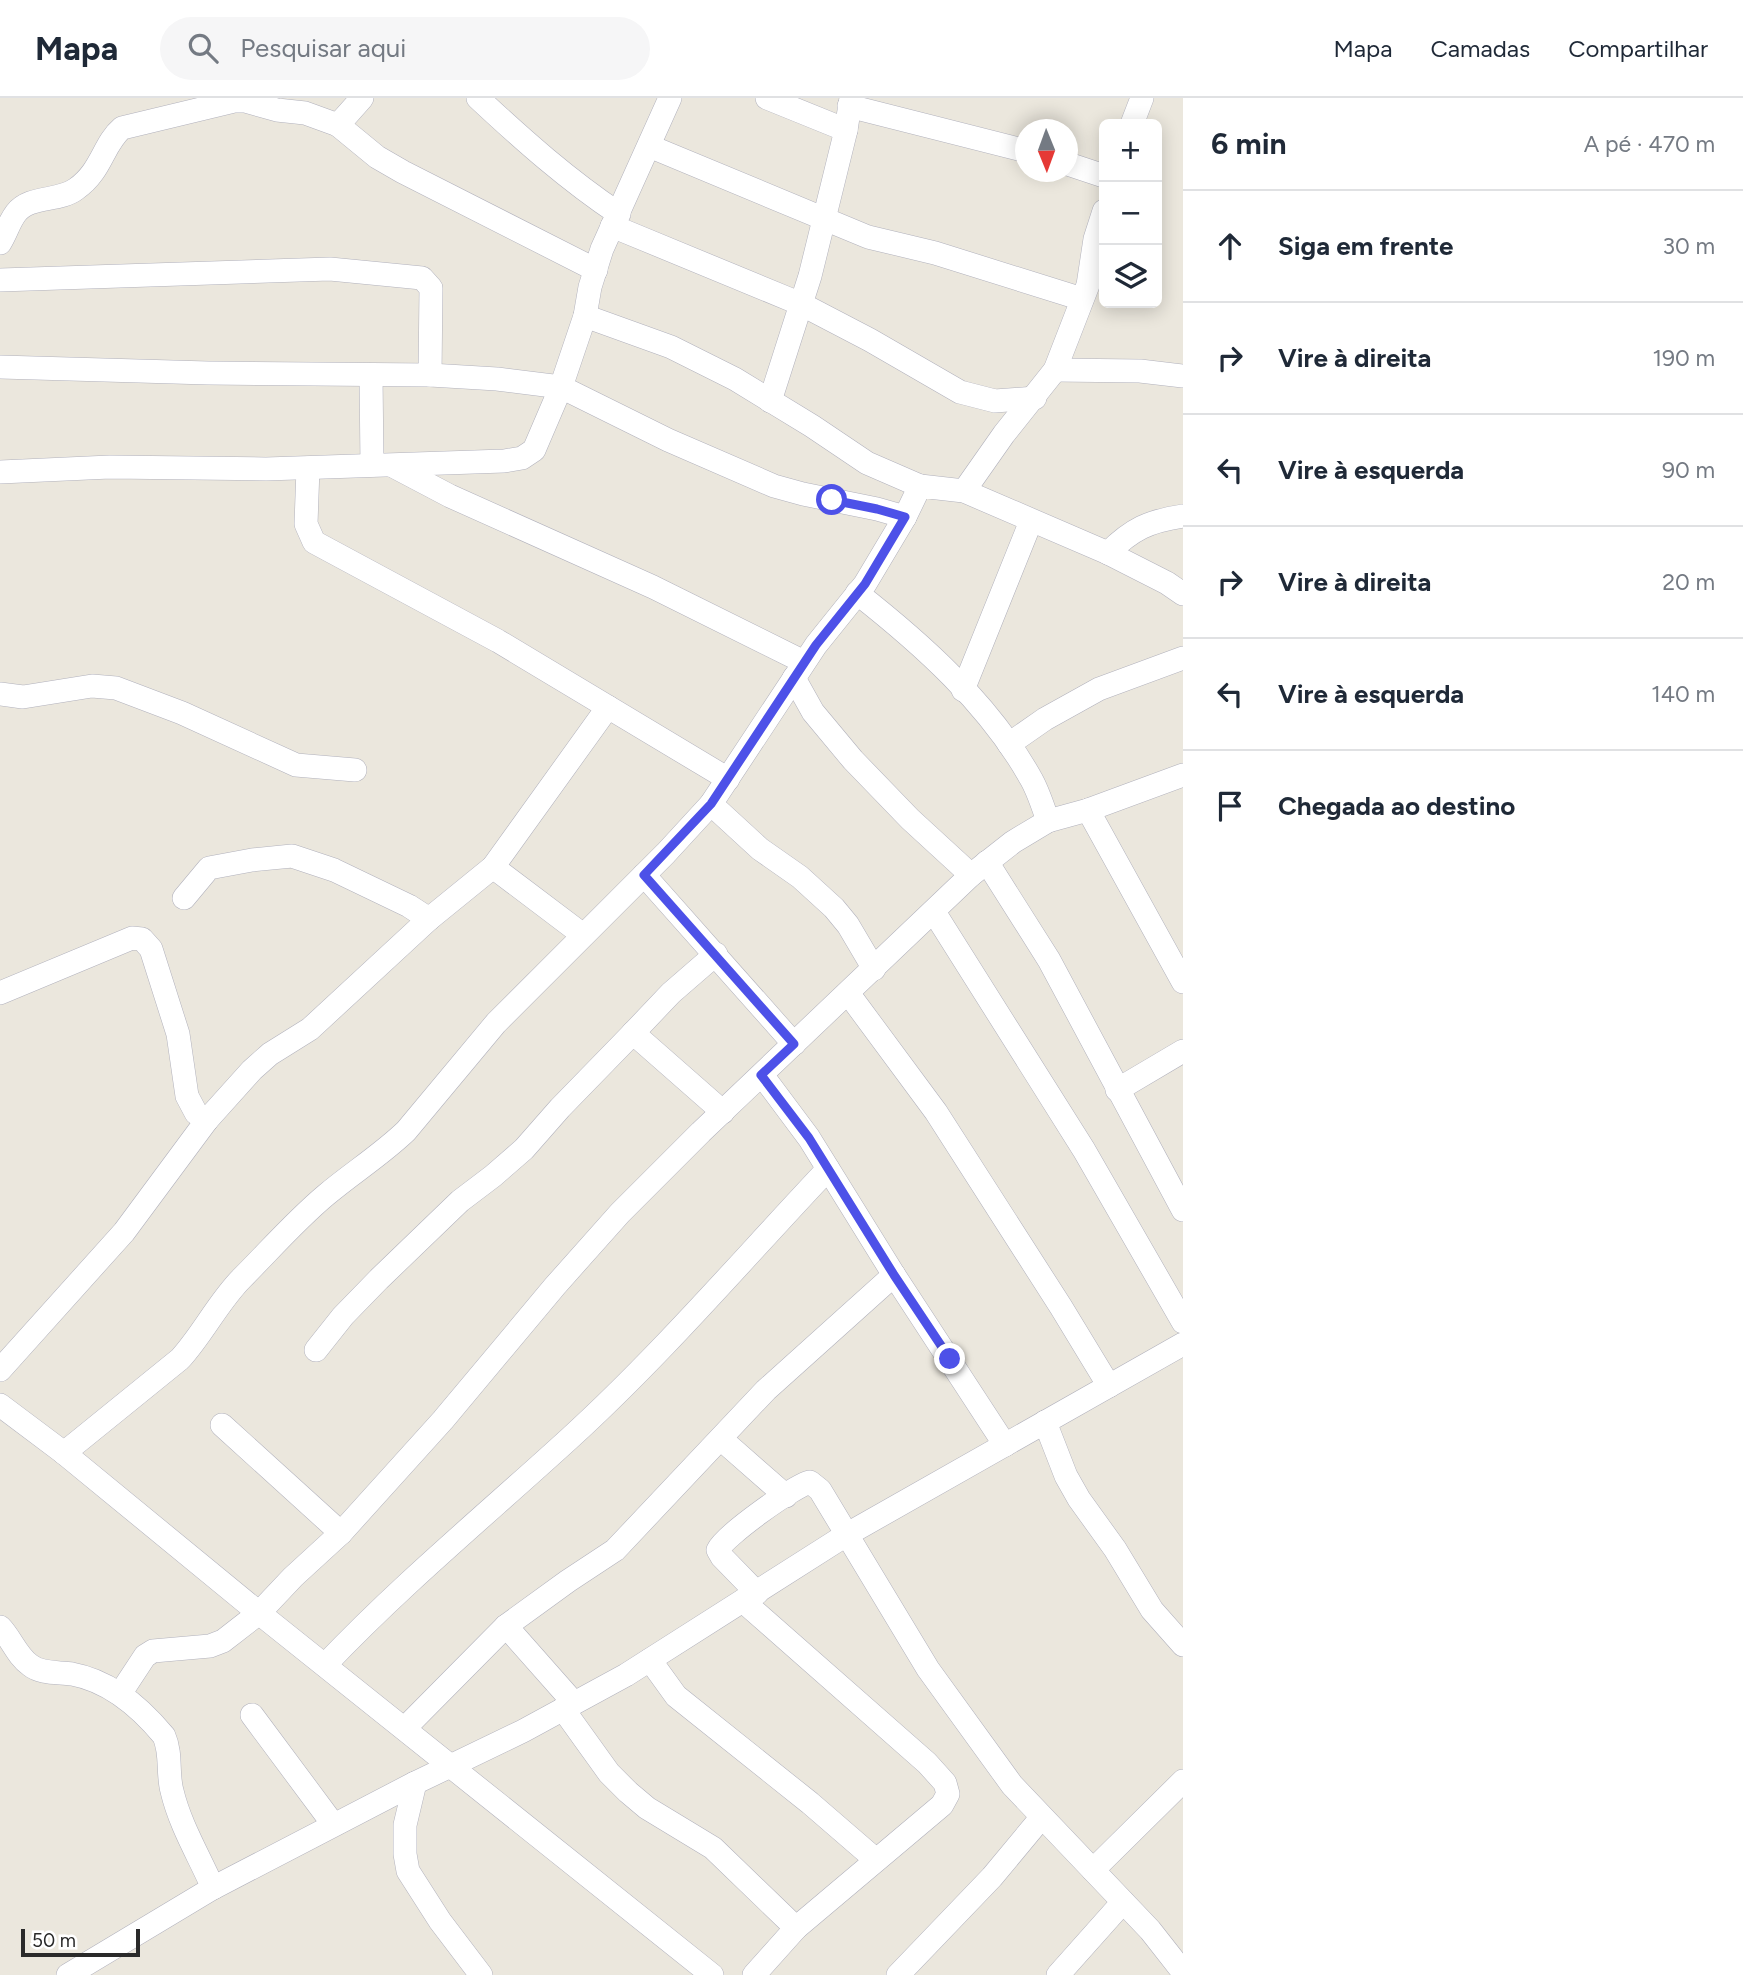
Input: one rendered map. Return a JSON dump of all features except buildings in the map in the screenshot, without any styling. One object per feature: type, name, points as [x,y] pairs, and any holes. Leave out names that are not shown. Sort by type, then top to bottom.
[{"type":"street","points":[[338,125],[362,98]]},
{"type":"street","points":[[478,98],[616,220],[801,304],[960,392],[995,401],[1035,398]]},
{"type":"street","points":[[0,472],[110,467],[308,468],[504,461],[528,455],[534,450],[561,387],[585,316],[596,270],[670,98]]},
{"type":"street","points":[[767,98],[846,130]]},
{"type":"street","points":[[1134,119],[1142,98]]},
{"type":"street","points":[[0,243],[16,212],[35,201],[56,198],[75,190],[97,169],[113,136],[122,128],[245,101],[277,110],[300,106],[338,125],[389,164],[596,270]]},
{"type":"street","points":[[770,401],[801,304],[846,130],[850,102],[1015,149]]},
{"type":"street","points":[[649,146],[868,237],[935,253],[1082,299]]},
{"type":"street","points":[[1078,167],[1099,174]]},
{"type":"street","points":[[964,491],[1004,434],[1055,370],[1088,285],[1099,227]]},
{"type":"street","points":[[0,280],[330,269],[422,278],[431,288],[433,305],[430,375]]},
{"type":"street","points":[[585,316],[671,346],[735,379],[867,463],[920,486],[964,491],[1108,553],[1183,594]]},
{"type":"street","points":[[0,367],[208,373],[430,375],[561,387],[668,440],[774,486],[905,517]]},
{"type":"street","points":[[1055,370],[1140,370],[1183,376]]},
{"type":"street","points":[[371,375],[382,465]]},
{"type":"street","points":[[382,465],[653,587],[799,670],[813,712],[853,760],[910,819],[979,868],[1049,960],[1183,1210]]},
{"type":"street","points":[[308,468],[306,524],[314,542],[498,641],[728,779]]},
{"type":"street","points":[[64,1453],[180,1359],[195,1343],[204,1326],[239,1281],[325,1195],[390,1147],[496,1023],[711,804],[799,670],[858,593],[905,517],[920,486]]},
{"type":"street","points":[[1108,553],[1123,538],[1140,527],[1157,520],[1183,516]]},
{"type":"street","points":[[963,690],[1031,521]]},
{"type":"street","points":[[858,593],[910,635],[963,690],[1009,744],[1031,778],[1048,821]]},
{"type":"street","points":[[1009,744],[1045,719],[1099,689],[1183,658]]},
{"type":"street","points":[[0,694],[23,697],[92,686],[116,688],[182,713],[296,765],[355,770]]},
{"type":"street","points":[[0,1370],[124,1232],[207,1121],[252,1070],[270,1054],[310,1029],[429,919],[494,867],[608,708]]},
{"type":"street","points":[[120,1694],[145,1656],[153,1651],[210,1646],[223,1641],[259,1613],[341,1532],[443,1420],[620,1213],[979,868],[1031,830],[1048,821],[1088,810],[1183,775]]},
{"type":"street","points":[[711,804],[760,849],[800,877],[834,908],[848,925],[874,969]]},
{"type":"street","points":[[1088,810],[1183,982]]},
{"type":"street","points":[[184,898],[209,868],[292,856],[334,870],[409,906],[429,919]]},
{"type":"street","points":[[494,867],[583,935]]},
{"type":"street","points":[[644,875],[794,1044]]},
{"type":"street","points":[[934,912],[1084,1150],[1183,1322]]},
{"type":"street","points":[[0,993],[132,938],[142,939],[151,949],[178,1034],[187,1096],[196,1113],[207,1121]]},
{"type":"street","points":[[316,1350],[379,1279],[460,1201],[524,1149],[671,993],[716,954]]},
{"type":"street","points":[[848,993],[936,1112],[1109,1386]]},
{"type":"street","points":[[633,1032],[723,1112]]},
{"type":"street","points":[[1117,1090],[1183,1051]]},
{"type":"street","points":[[761,1075],[809,1138],[1004,1445]]},
{"type":"street","points":[[325,1665],[370,1617],[572,1437],[718,1288],[828,1169]]},
{"type":"street","points":[[405,1728],[506,1626],[615,1550],[766,1390],[894,1275]]},
{"type":"street","points":[[68,1975],[213,1888],[333,1824],[568,1706],[650,1660],[846,1535],[1183,1344]]},
{"type":"street","points":[[0,1405],[64,1453],[259,1613],[712,1975]]},
{"type":"street","points":[[1045,1422],[1066,1476],[1079,1499],[1115,1549],[1152,1610],[1183,1646]]},
{"type":"street","points":[[222,1425],[341,1532]]},
{"type":"street","points":[[721,1439],[786,1496]]},
{"type":"street","points":[[754,1975],[796,1928],[942,1805],[948,1794],[945,1783],[928,1763],[750,1597],[718,1550],[730,1535],[810,1482],[820,1490],[941,1688],[1012,1785],[1150,1930],[1183,1972]]},
{"type":"street","points":[[506,1626],[568,1706],[609,1773],[647,1808],[713,1848],[796,1928]]},
{"type":"street","points":[[0,1627],[32,1667],[83,1677],[120,1694],[163,1736],[168,1745],[171,1788],[177,1807],[213,1888]]},
{"type":"street","points":[[650,1660],[676,1696],[810,1803],[876,1860]]},
{"type":"street","points":[[251,1715],[333,1824]]},
{"type":"street","points":[[1093,1870],[1183,1781]]},
{"type":"street","points":[[415,1783],[405,1825],[408,1871],[440,1921],[481,1975]]},
{"type":"street","points":[[898,1975],[992,1877],[1041,1818]]},
{"type":"street","points":[[1058,1975],[1123,1902]]},
{"type":"route","points":[[832,500],[905,517],[865,584],[816,645],[711,804],[644,875],[794,1044],[761,1075],[809,1138],[851,1208],[950,1359]]}]
